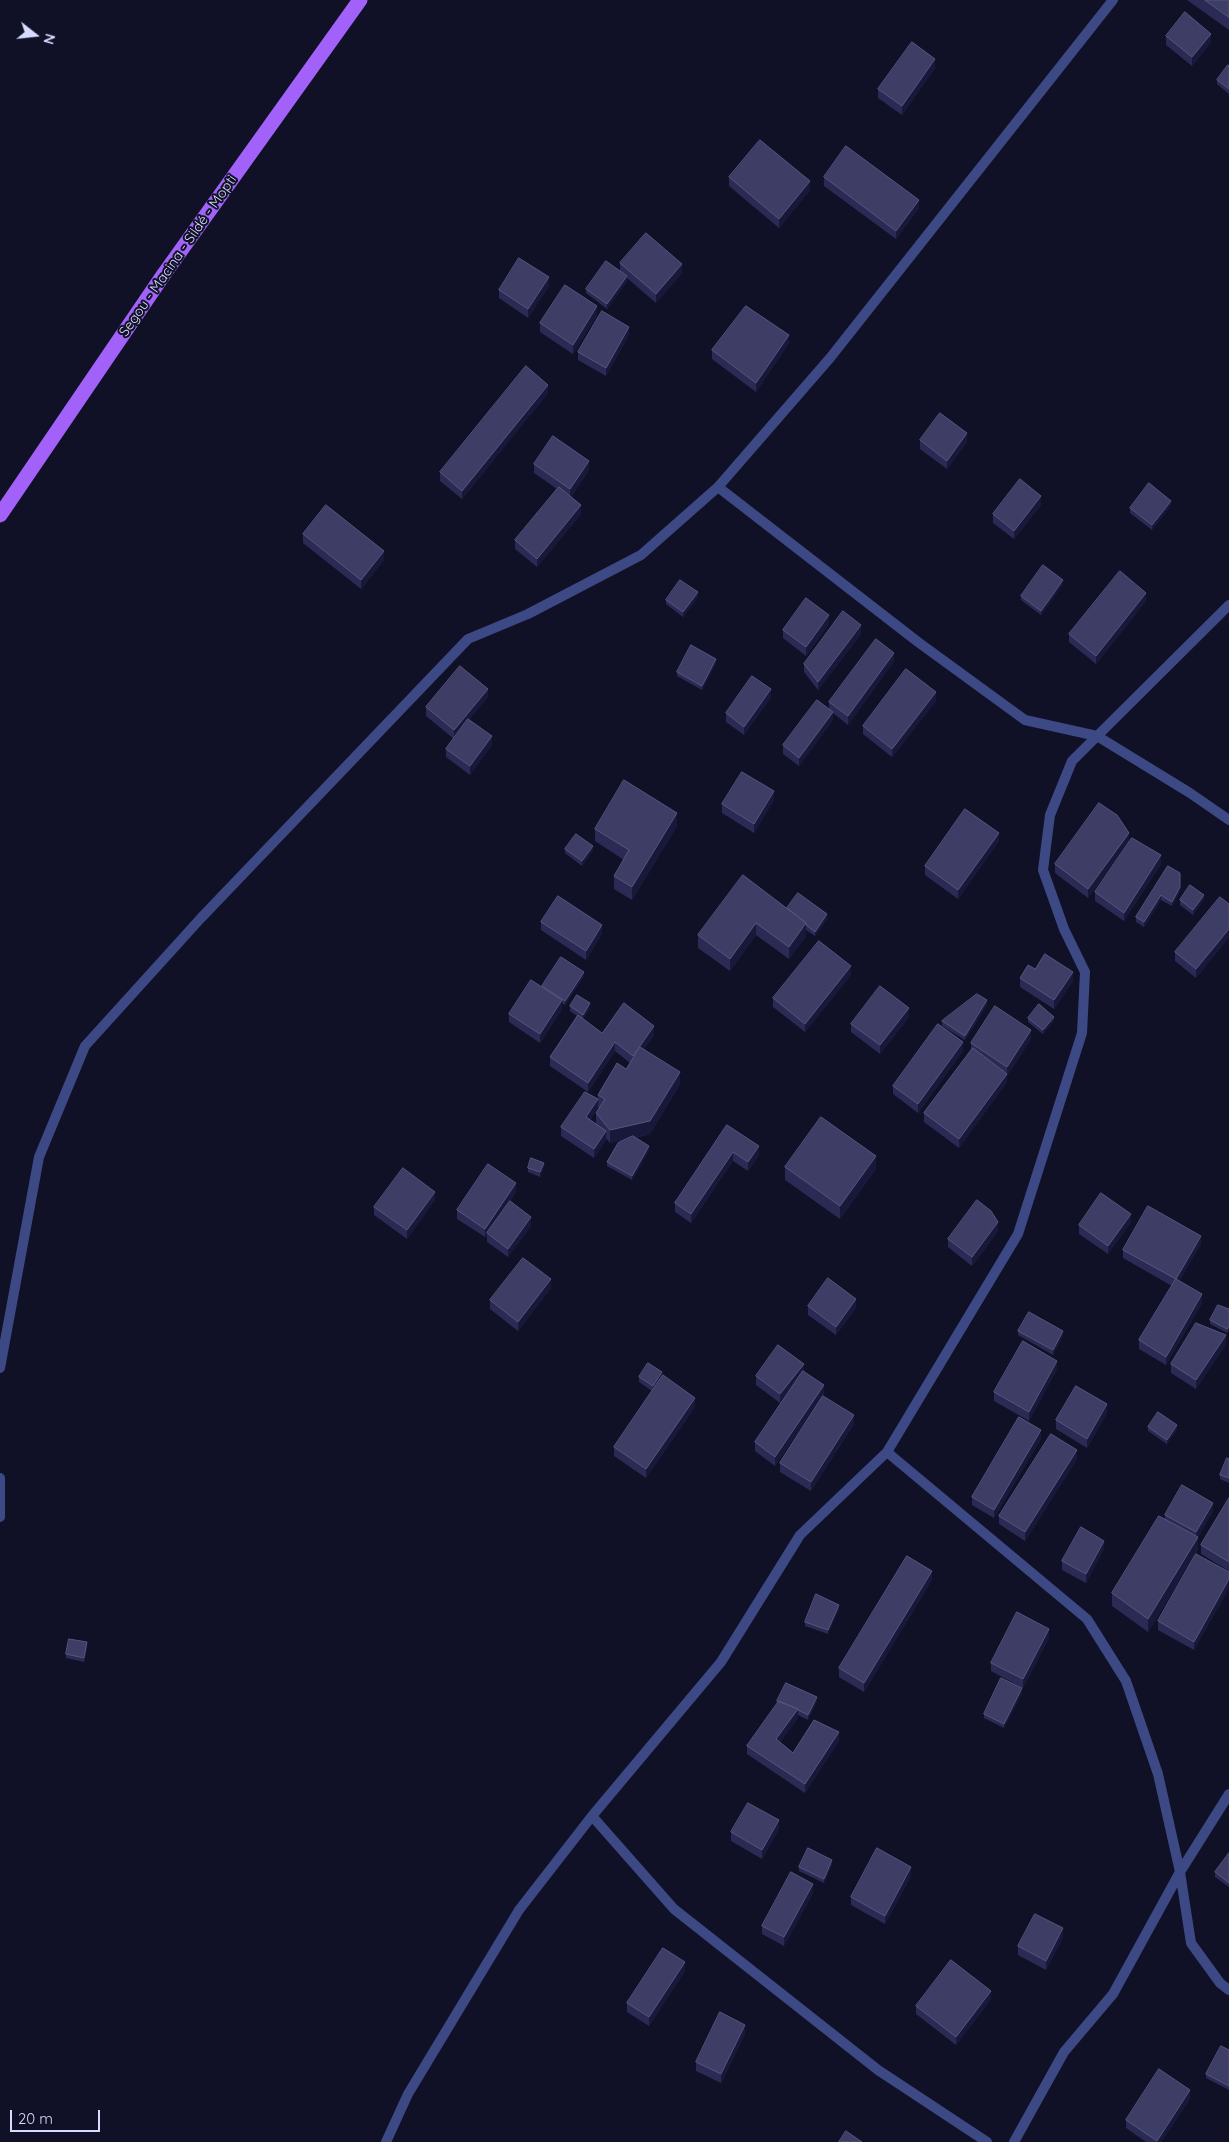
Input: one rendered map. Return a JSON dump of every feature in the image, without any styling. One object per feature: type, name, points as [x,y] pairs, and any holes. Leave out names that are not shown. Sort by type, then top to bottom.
[{"type":"main road","name":"Segou - Macina - Sildé - Mopti","points":[[0,516],[164,274],[360,0]]},
{"type":"street","points":[[0,1368],[39,1157],[85,1046],[200,918],[468,639],[528,614],[641,555],[718,486],[830,358],[1113,0]]},
{"type":"street","points":[[718,486],[918,642],[1024,720],[1097,736],[1190,793],[1229,820]]},
{"type":"street","points":[[386,2142],[408,2094],[519,1910],[592,1816],[721,1662],[800,1536],[887,1452],[1018,1234],[1082,1033],[1084,972],[1064,929],[1043,870],[1050,815],[1072,761],[1229,605]]},
{"type":"street","points":[[887,1452],[1087,1619],[1126,1681],[1158,1774],[1180,1872],[1191,1943],[1220,1983],[1229,1990]]},
{"type":"street","points":[[0,1478],[0,1517]]},
{"type":"street","points":[[1014,2142],[1064,2052],[1113,1994],[1180,1872],[1229,1794]]},
{"type":"street","points":[[592,1816],[674,1909],[878,2070],[987,2142]]},
{"type":"building","points":[[1205,0],[1229,0],[1229,17]]},
{"type":"building","points":[[1185,12],[1211,34],[1192,57],[1166,36]]},
{"type":"building","points":[[912,42],[935,59],[902,106],[878,89]]},
{"type":"building","points":[[1229,66],[1229,89],[1217,80]]},
{"type":"building","points":[[760,140],[810,181],[779,219],[729,177]]},
{"type":"building","points":[[846,146],[919,200],[896,231],[824,177]]},
{"type":"building","points":[[646,233],[682,264],[656,294],[620,263]]},
{"type":"building","points":[[519,258],[549,277],[528,309],[499,290]]},
{"type":"building","points":[[606,261],[627,276],[607,304],[586,289]]},
{"type":"building","points":[[565,285],[597,306],[573,345],[540,323]]},
{"type":"building","points":[[746,306],[789,335],[756,383],[712,350]]},
{"type":"building","points":[[602,311],[629,327],[606,368],[578,352]]},
{"type":"building","points":[[526,366],[548,385],[462,491],[440,472]]},
{"type":"building","points":[[940,413],[967,433],[947,461],[920,440]]},
{"type":"building","points":[[553,436],[589,461],[570,489],[534,464]]},
{"type":"building","points":[[1020,479],[1041,496],[1014,531],[993,514]]},
{"type":"building","points":[[1149,483],[1171,501],[1152,525],[1130,508]]},
{"type":"building","points":[[559,487],[581,505],[537,559],[515,540]]},
{"type":"building","points":[[326,505],[384,551],[361,580],[303,534]]},
{"type":"building","points":[[1043,565],[1063,580],[1041,611],[1021,596]]},
{"type":"building","points":[[1120,571],[1146,593],[1096,656],[1069,634]]},
{"type":"building","points":[[680,580],[698,592],[683,612],[666,600]]},
{"type":"building","points":[[806,598],[829,615],[806,647],[783,630]]},
{"type":"building","points":[[843,611],[861,625],[818,682],[804,664]]},
{"type":"building","points":[[876,639],[894,653],[848,716],[829,702]]},
{"type":"building","points":[[691,645],[716,659],[702,686],[677,672]]},
{"type":"building","points":[[460,666],[488,689],[454,730],[426,707]]},
{"type":"building","points":[[906,669],[936,692],[892,749],[863,726]]},
{"type":"building","points":[[752,676],[771,689],[744,727],[726,713]]},
{"type":"building","points":[[817,700],[833,712],[799,758],[783,745]]},
{"type":"building","points":[[468,719],[492,736],[470,766],[446,749]]},
{"type":"building","points":[[742,772],[774,791],[754,824],[722,804]]},
{"type":"building","points":[[624,780],[677,813],[632,887],[614,876],[629,850],[595,829]]},
{"type":"building","points":[[1099,803],[1117,815],[1129,833],[1088,889],[1055,864]]},
{"type":"building","points":[[965,809],[999,833],[958,890],[925,866]]},
{"type":"building","points":[[576,834],[593,846],[582,861],[565,849]]},
{"type":"building","points":[[1132,838],[1161,855],[1124,913],[1095,892]]},
{"type":"building","points":[[1168,866],[1180,873],[1180,887],[1172,902],[1161,895],[1144,922],[1136,917]]},
{"type":"building","points":[[743,875],[806,923],[789,947],[756,923],[730,959],[698,935]]},
{"type":"building","points":[[1190,885],[1204,895],[1193,910],[1180,900]]},
{"type":"building","points":[[798,893],[827,914],[815,932],[787,908]]},
{"type":"building","points":[[558,896],[602,925],[586,951],[541,922]]},
{"type":"building","points":[[1220,897],[1229,904],[1229,929],[1196,969],[1175,952]]},
{"type":"building","points":[[819,941],[851,966],[805,1024],[773,998]]},
{"type":"building","points":[[1045,954],[1073,972],[1054,1000],[1020,978],[1028,965],[1035,969]]},
{"type":"building","points":[[561,957],[584,972],[565,1001],[542,986]]},
{"type":"building","points":[[531,980],[562,1000],[540,1034],[509,1014]]},
{"type":"building","points":[[880,986],[909,1008],[880,1045],[851,1024]]},
{"type":"building","points":[[977,994],[987,1000],[965,1036],[942,1021]]},
{"type":"building","points":[[577,995],[590,1003],[583,1015],[570,1006]]},
{"type":"building","points":[[624,1003],[654,1026],[633,1056],[615,1042],[588,1083],[550,1057],[578,1015],[602,1033]]},
{"type":"building","points":[[1039,1004],[1054,1017],[1043,1030],[1028,1018]]},
{"type":"building","points":[[995,1006],[1031,1030],[1007,1067],[971,1043]]},
{"type":"building","points":[[938,1024],[963,1042],[918,1104],[893,1086]]},
{"type":"building","points":[[640,1047],[680,1072],[650,1121],[610,1130],[596,1113],[605,1099],[598,1095],[617,1063],[626,1069]]},
{"type":"building","points":[[973,1048],[1007,1074],[959,1139],[924,1113]]},
{"type":"building","points":[[585,1092],[598,1099],[586,1117],[606,1131],[594,1149],[561,1127]]},
{"type":"building","points":[[821,1117],[876,1156],[840,1206],[785,1167]]},
{"type":"building","points":[[727,1125],[759,1146],[748,1162],[733,1152],[691,1214],[675,1203]]},
{"type":"building","points":[[633,1136],[649,1146],[632,1176],[607,1162],[618,1143]]},
{"type":"building","points":[[531,1158],[544,1163],[540,1172],[528,1168]]},
{"type":"building","points":[[488,1164],[516,1183],[485,1229],[457,1210]]},
{"type":"building","points":[[403,1168],[435,1192],[407,1230],[374,1207]]},
{"type":"building","points":[[1101,1193],[1131,1214],[1108,1246],[1079,1225]]},
{"type":"building","points":[[977,1200],[991,1211],[998,1222],[972,1257],[948,1239]]},
{"type":"building","points":[[510,1201],[531,1217],[508,1249],[487,1233]]},
{"type":"building","points":[[1148,1206],[1201,1236],[1176,1279],[1123,1250]]},
{"type":"building","points":[[523,1258],[551,1279],[518,1322],[490,1300]]},
{"type":"building","points":[[828,1278],[856,1299],[836,1327],[808,1306]]},
{"type":"building","points":[[1176,1279],[1202,1294],[1166,1357],[1139,1340]]},
{"type":"building","points":[[1218,1305],[1229,1309],[1229,1326],[1227,1329],[1210,1320]]},
{"type":"building","points":[[1029,1312],[1063,1331],[1053,1350],[1018,1331]]},
{"type":"building","points":[[1196,1323],[1226,1335],[1196,1380],[1171,1364]]},
{"type":"building","points":[[1023,1341],[1057,1361],[1029,1412],[994,1392]]},
{"type":"building","points":[[778,1345],[804,1364],[780,1394],[756,1376]]},
{"type":"building","points":[[648,1363],[662,1372],[653,1386],[639,1377]]},
{"type":"building","points":[[803,1371],[824,1385],[775,1457],[755,1442]]},
{"type":"building","points":[[663,1375],[695,1398],[646,1469],[614,1447]]},
{"type":"building","points":[[1076,1386],[1107,1404],[1087,1439],[1056,1420]]},
{"type":"building","points":[[823,1396],[854,1415],[811,1482],[780,1463]]},
{"type":"building","points":[[1158,1412],[1177,1425],[1167,1440],[1148,1427]]},
{"type":"building","points":[[1019,1417],[1041,1430],[994,1510],[972,1497]]},
{"type":"building","points":[[1051,1434],[1077,1450],[1025,1532],[999,1516]]},
{"type":"building","points":[[1227,1458],[1229,1459],[1229,1478],[1220,1475]]},
{"type":"building","points":[[1182,1485],[1213,1503],[1196,1532],[1165,1515]]},
{"type":"building","points":[[1229,1498],[1229,1562],[1201,1545]]},
{"type":"building","points":[[1159,1516],[1198,1537],[1148,1619],[1112,1593]]},
{"type":"building","points":[[1081,1527],[1104,1541],[1086,1574],[1062,1561]]},
{"type":"building","points":[[1196,1554],[1229,1572],[1229,1579],[1194,1642],[1158,1621]]},
{"type":"building","points":[[907,1556],[932,1571],[864,1683],[839,1668]]},
{"type":"building","points":[[816,1594],[839,1605],[828,1630],[805,1622]]},
{"type":"building","points":[[1017,1612],[1049,1629],[1023,1679],[991,1663]]},
{"type":"building","points":[[69,1639],[87,1642],[84,1658],[66,1654]]},
{"type":"building","points":[[1001,1678],[1022,1688],[1004,1724],[984,1714]]},
{"type":"building","points":[[786,1683],[817,1697],[808,1715],[777,1701]]},
{"type":"building","points":[[779,1701],[798,1709],[776,1739],[793,1753],[814,1720],[839,1732],[805,1784],[747,1746]]},
{"type":"building","points":[[748,1803],[779,1820],[762,1850],[731,1832]]},
{"type":"building","points":[[808,1848],[832,1860],[824,1879],[799,1867]]},
{"type":"building","points":[[877,1848],[911,1867],[885,1916],[851,1897]]},
{"type":"building","points":[[1229,1853],[1229,1883],[1215,1872]]},
{"type":"building","points":[[791,1872],[813,1884],[784,1937],[762,1926]]},
{"type":"building","points":[[1035,1914],[1063,1928],[1046,1961],[1018,1946]]},
{"type":"building","points":[[663,1948],[685,1962],[649,2017],[627,2003]]},
{"type":"building","points":[[951,1960],[991,1991],[956,2037],[916,2006]]},
{"type":"building","points":[[720,2012],[745,2025],[721,2074],[696,2062]]},
{"type":"building","points":[[1221,2046],[1229,2050],[1229,2086],[1206,2074]]},
{"type":"building","points":[[1159,2069],[1190,2090],[1157,2141],[1126,2120]]},
{"type":"building","points":[[846,2131],[862,2142],[839,2142]]}]
